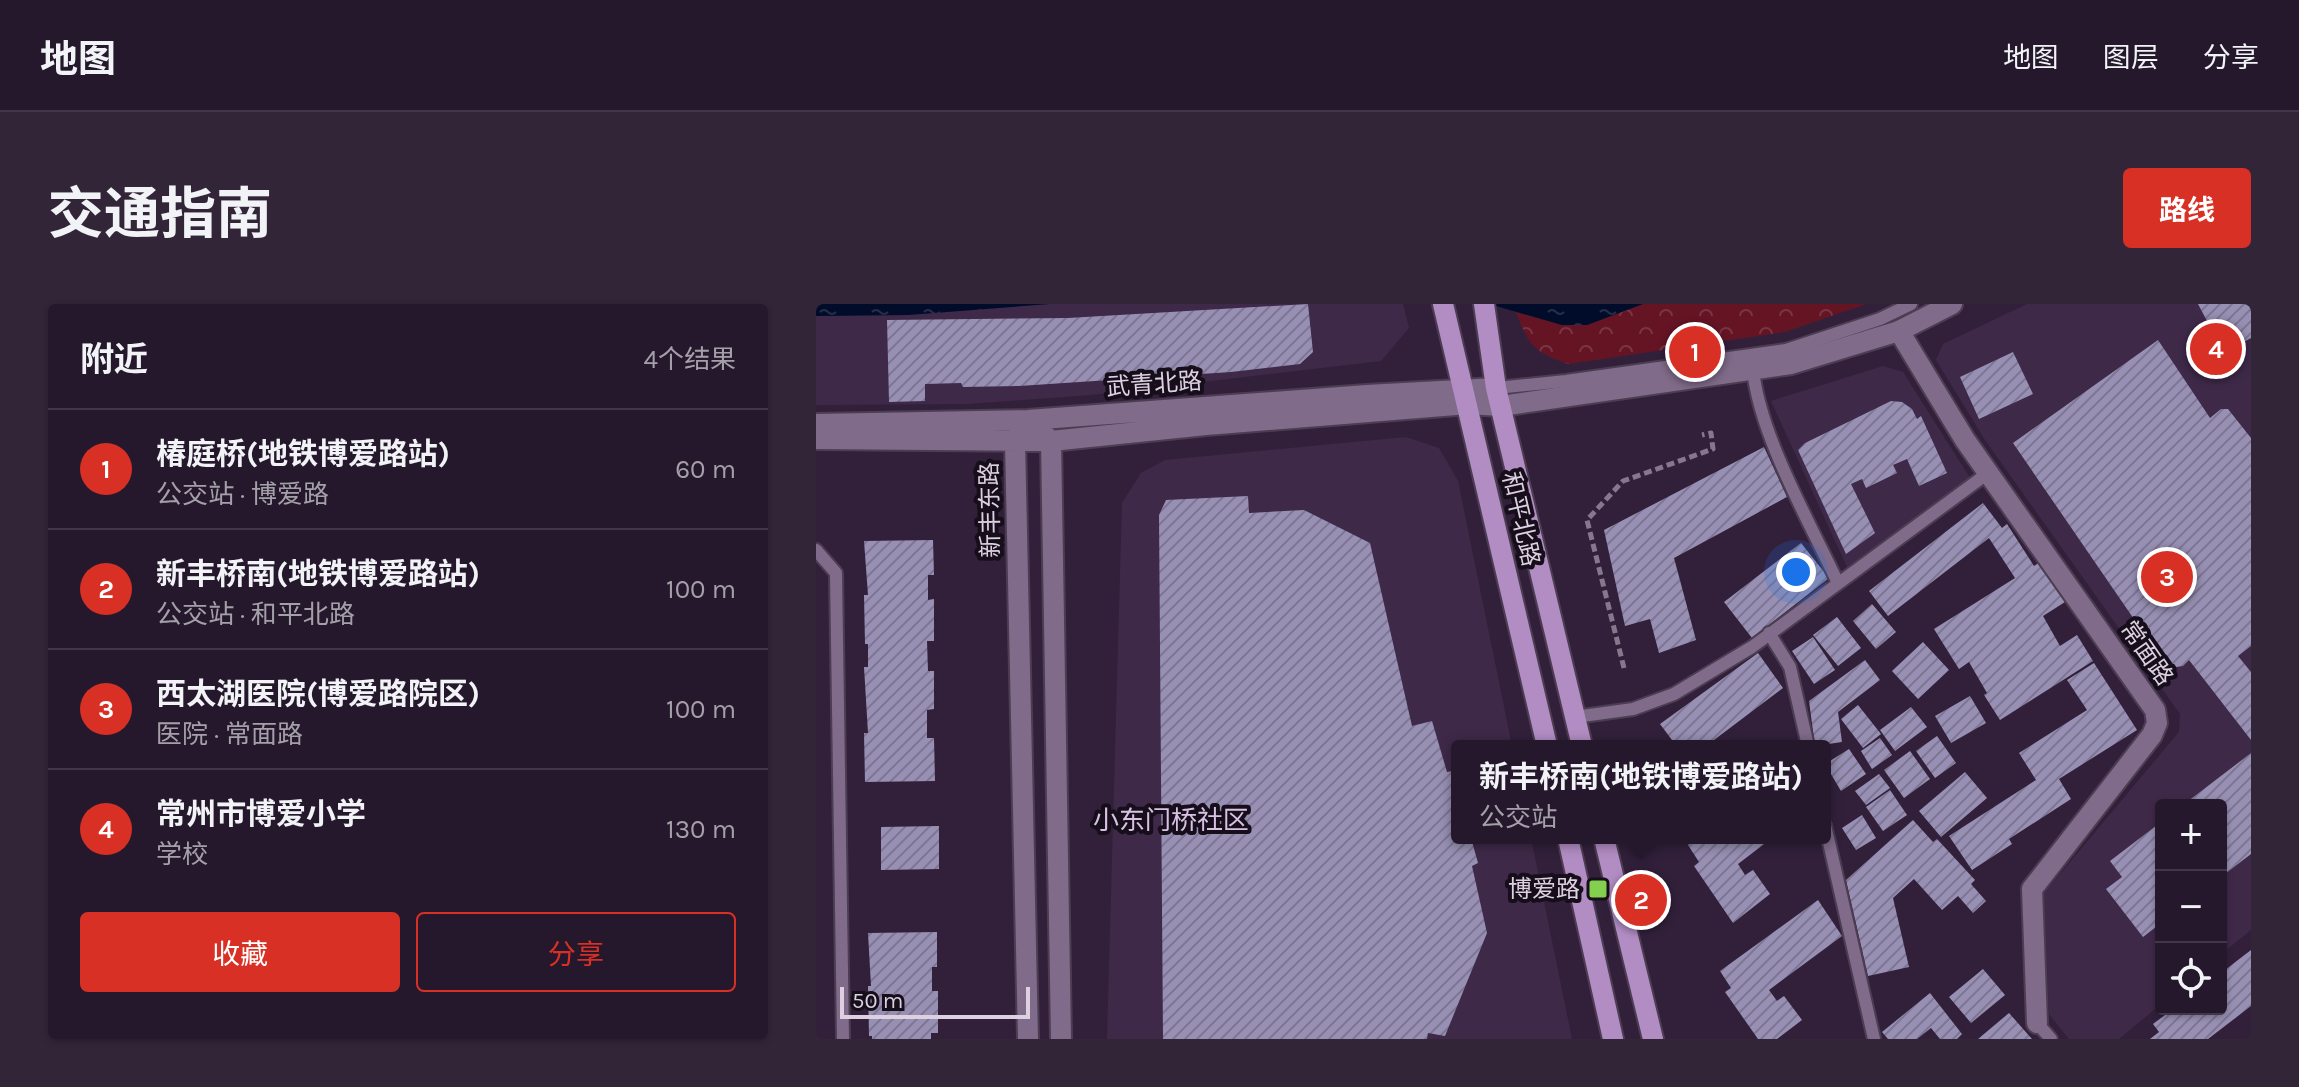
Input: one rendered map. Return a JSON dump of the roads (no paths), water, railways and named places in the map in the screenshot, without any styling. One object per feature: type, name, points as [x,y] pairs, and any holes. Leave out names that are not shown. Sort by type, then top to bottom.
[{"type":"main road","name":"和平北路","points":[[1443,304],[1546,740]]},
{"type":"main road","name":"和平北路","points":[[1485,307],[1498,397],[1581,740]]},
{"type":"main road","points":[[1569,844],[1613,1039]]},
{"type":"main road","points":[[1605,844],[1653,1039]]},
{"type":"street","points":[[1466,396],[1498,397],[1791,364],[1899,331],[1952,304]]},
{"type":"street","name":"常面路","points":[[1899,331],[1965,440],[2155,710],[2157,723],[2152,735],[2032,889],[2044,1031]]},
{"type":"street","name":"武青北路","points":[[816,424],[1028,420],[1466,396]]},
{"type":"street","name":"武青北路","points":[[816,439],[1051,441],[1466,396]]},
{"type":"street","points":[[1028,420],[1051,441],[1061,1039]]},
{"type":"street","name":"新丰东路","points":[[1028,420],[1015,441],[1028,1039]]},
{"type":"lane","points":[[1498,397],[1566,381],[1786,350],[1880,319],[1911,304]]},
{"type":"lane","points":[[1753,369],[1755,394],[1778,453],[1837,581]]},
{"type":"lane","points":[[1575,717],[1633,709],[1674,694],[1769,633],[1988,473]]},
{"type":"lane","points":[[816,550],[836,573],[843,1039]]},
{"type":"lane","points":[[1769,633],[1790,667],[1807,740]]},
{"type":"lane","points":[[1829,844],[1874,1039]]},
{"type":"water","points":[[816,304],[1049,304],[908,315],[816,316]]},
{"type":"water","points":[[1489,304],[1643,304],[1587,325],[1562,325]]},
{"type":"place","name":"常州市博爱小学","points":[[2216,349]]},
{"type":"place","name":"椿庭桥(地铁博爱路站)","points":[[1695,352]]},
{"type":"place","name":"西太湖医院(博爱路院区)","points":[[2167,577]]},
{"type":"place","name":"博爱路","points":[[1598,889]]},
{"type":"place","name":"新丰桥南(地铁博爱路站)","points":[[1641,900]]},
{"type":"district","name":"小东门桥社区","points":[[1171,820]]}]
